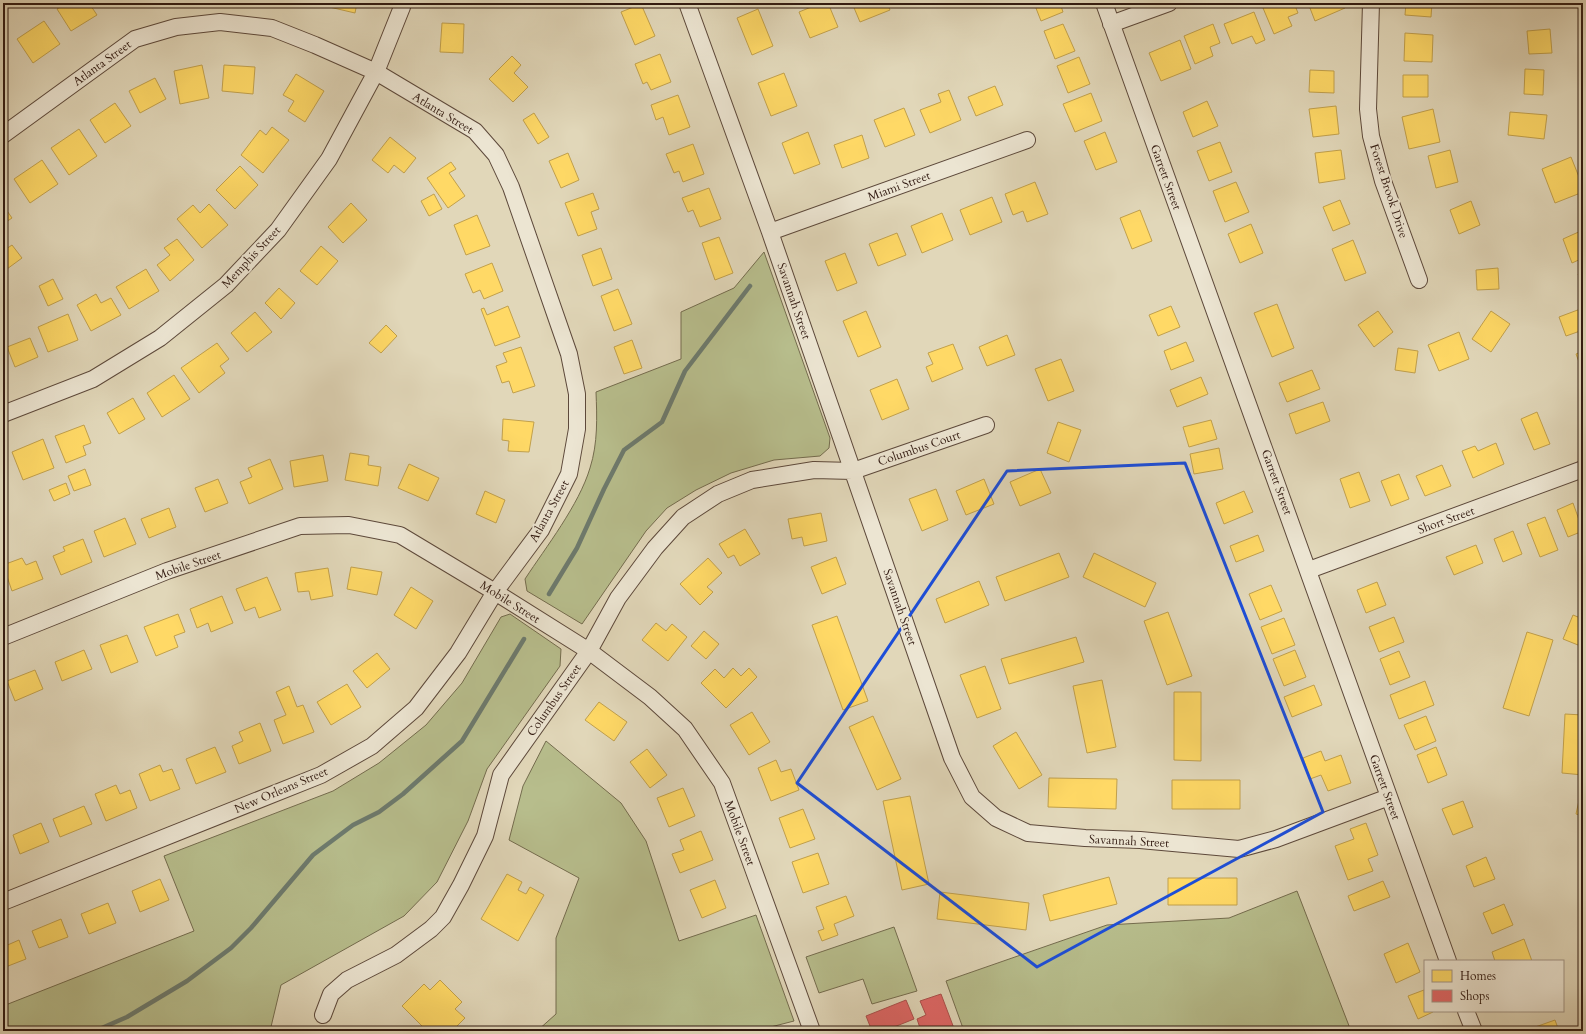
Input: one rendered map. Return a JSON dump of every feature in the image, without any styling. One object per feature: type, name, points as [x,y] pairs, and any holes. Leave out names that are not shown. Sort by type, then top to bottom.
[{"type":"street","name":"Memphis Street","points":[[3,414],[93,379],[160,338],[226,285],[278,230],[329,159],[376,72],[402,7],[402,3]]},
{"type":"street","name":"Savannah Street","points":[[687,3],[770,232],[952,758],[972,797],[996,818],[1028,833],[1085,838],[1140,840],[1239,849],[1276,839],[1389,798]]},
{"type":"street","name":"Garrett Street","points":[[1104,3],[1309,570],[1448,960]]},
{"type":"street","points":[[1111,24],[1169,3]]},
{"type":"street","name":"Forest Brook Drive","points":[[1371,3],[1368,109],[1372,136],[1383,181],[1419,280]]},
{"type":"street","name":"Atlanta Street","points":[[3,135],[135,40],[176,27],[220,22],[272,28],[315,45],[376,72],[475,132],[496,155],[511,187],[569,354],[577,394],[577,429],[569,474],[540,530],[495,592]]},
{"type":"street","name":"Miami Street","points":[[770,232],[1027,140]]},
{"type":"street","name":"Columbus Court","points":[[853,471],[986,425]]},
{"type":"street","name":"Short Street","points":[[1309,570],[1583,469]]},
{"type":"street","name":"Columbus Street","points":[[323,1015],[331,994],[347,980],[396,955],[432,929],[443,917],[461,885],[485,836],[501,775],[589,651],[618,598],[655,548],[683,518],[718,494],[752,480],[814,470],[853,471]]},
{"type":"street","name":"Mobile Street","points":[[3,637],[167,571],[300,526],[348,525],[400,535],[589,651],[650,697],[685,729],[722,783],[812,1031]]},
{"type":"street","name":"New Orleans Street","points":[[3,902],[321,776],[372,746],[416,708],[458,653],[495,592]]},
{"type":"street","points":[[1466,1012],[1474,1031]]},
{"type":"highlighted area","points":[[1185,463],[1323,812],[1037,967],[797,783],[1007,471]]},
{"type":"green space","points":[[764,252],[830,438],[829,448],[820,456],[774,460],[731,473],[696,490],[667,508],[646,531],[582,624],[527,591],[525,579],[570,511],[585,482],[593,459],[596,440],[596,392],[681,359],[681,312],[734,288]]},
{"type":"green space","points":[[510,614],[561,649],[560,666],[487,769],[468,821],[437,882],[404,916],[281,985],[270,1031],[3,1031],[3,1006],[194,931],[164,856],[333,791],[379,763],[426,725],[462,683],[501,617]]},
{"type":"green space","points":[[546,741],[621,803],[646,841],[679,941],[756,915],[794,1021],[755,1031],[537,1031],[556,1014],[556,938],[579,878],[509,840],[523,786]]},
{"type":"green space","points":[[1297,891],[1351,1031],[964,1031],[946,981],[1107,925],[1229,918]]},
{"type":"green space","points":[[894,927],[917,991],[872,1004],[863,979],[819,993],[806,957]]},
{"type":"building: Homes","points":[[66,3],[89,3],[97,15],[71,31],[57,9]]},
{"type":"building: Homes","points":[[326,3],[357,3],[355,13],[325,6]]},
{"type":"building: Homes","points":[[821,3],[828,3],[838,27],[810,38],[799,12]]},
{"type":"building: Homes","points":[[852,3],[887,3],[890,10],[860,22]]},
{"type":"building: Homes","points":[[1034,3],[1060,3],[1063,12],[1041,21]]},
{"type":"building: Homes","points":[[1275,3],[1294,3],[1298,13],[1288,17],[1292,26],[1274,34],[1263,8]]},
{"type":"building: Homes","points":[[1308,3],[1343,3],[1345,8],[1315,21]]},
{"type":"building: Homes","points":[[1406,3],[1432,3],[1431,17],[1405,15]]},
{"type":"building: Homes","points":[[641,4],[655,36],[635,45],[621,12]]},
{"type":"building: Homes","points":[[758,9],[773,46],[752,55],[737,18]]},
{"type":"building: Homes","points":[[1254,12],[1265,40],[1256,44],[1252,36],[1232,44],[1224,24]]},
{"type":"building: Homes","points":[[44,21],[60,44],[33,63],[17,39]]},
{"type":"building: Homes","points":[[442,23],[464,24],[463,53],[440,52]]},
{"type":"building: Homes","points":[[1063,24],[1075,51],[1055,59],[1044,31]]},
{"type":"building: Homes","points":[[1213,24],[1220,43],[1210,47],[1213,56],[1195,64],[1184,36]]},
{"type":"building: Homes","points":[[1550,29],[1552,53],[1529,54],[1527,31]]},
{"type":"building: Homes","points":[[1405,33],[1433,35],[1432,62],[1404,61]]},
{"type":"building: Homes","points":[[1180,40],[1191,69],[1161,81],[1149,53]]},
{"type":"building: Homes","points":[[660,54],[671,82],[651,90],[647,82],[643,84],[635,64]]},
{"type":"building: Homes","points":[[512,56],[521,65],[514,73],[528,87],[513,102],[489,79]]},
{"type":"building: Homes","points":[[1079,57],[1090,84],[1068,93],[1057,66]]},
{"type":"building: Homes","points":[[202,65],[209,98],[180,104],[174,71]]},
{"type":"building: Homes","points":[[224,65],[255,67],[253,94],[222,91]]},
{"type":"building: Homes","points":[[1525,69],[1544,70],[1543,95],[1524,94]]},
{"type":"building: Homes","points":[[1310,70],[1334,71],[1334,93],[1309,92]]},
{"type":"building: Homes","points":[[784,73],[797,106],[771,116],[758,83]]},
{"type":"building: Homes","points":[[296,74],[324,91],[305,122],[288,111],[294,101],[283,95]]},
{"type":"building: Homes","points":[[1403,75],[1428,75],[1428,97],[1403,97]]},
{"type":"building: Homes","points":[[155,78],[166,99],[140,113],[129,91]]},
{"type":"building: Homes","points":[[995,86],[1003,105],[976,116],[968,97]]},
{"type":"building: Homes","points":[[949,90],[961,120],[930,133],[920,110],[941,102],[938,94]]},
{"type":"building: Homes","points":[[1091,93],[1102,121],[1075,132],[1063,104]]},
{"type":"building: Homes","points":[[678,95],[690,127],[669,135],[663,117],[656,120],[651,105]]},
{"type":"building: Homes","points":[[1207,101],[1218,126],[1193,137],[1183,112]]},
{"type":"building: Homes","points":[[115,103],[131,126],[105,143],[90,120]]},
{"type":"building: Homes","points":[[1336,106],[1339,134],[1313,137],[1309,109]]},
{"type":"building: Homes","points":[[904,108],[915,135],[885,147],[874,120]]},
{"type":"building: Homes","points":[[1433,109],[1440,142],[1409,149],[1402,117]]},
{"type":"building: Homes","points":[[1510,112],[1547,115],[1544,139],[1508,135]]},
{"type":"building: Homes","points":[[534,113],[549,137],[538,144],[523,120]]},
{"type":"building: Homes","points":[[272,127],[289,140],[263,173],[241,155],[260,130],[266,135]]},
{"type":"building: Homes","points":[[79,129],[97,156],[69,175],[51,148]]},
{"type":"building: Homes","points":[[808,132],[820,164],[794,174],[782,143]]},
{"type":"building: Homes","points":[[1105,132],[1117,162],[1096,170],[1084,141]]},
{"type":"building: Homes","points":[[862,135],[869,158],[842,168],[834,145]]},
{"type":"building: Homes","points":[[390,137],[416,158],[404,173],[394,165],[388,173],[372,160]]},
{"type":"building: Homes","points":[[1220,142],[1232,172],[1209,181],[1197,151]]},
{"type":"building: Homes","points":[[693,144],[704,174],[683,182],[679,171],[674,173],[666,154]]},
{"type":"building: Homes","points":[[1341,150],[1345,179],[1319,183],[1315,153]]},
{"type":"building: Homes","points":[[1450,150],[1458,182],[1436,188],[1428,156]]},
{"type":"building: Homes","points":[[568,153],[579,180],[561,188],[549,161]]},
{"type":"building: Homes","points":[[1571,157],[1583,187],[1583,192],[1555,203],[1542,169]]},
{"type":"building: Homes","points":[[42,160],[58,184],[30,203],[14,179]]},
{"type":"building: Homes","points":[[451,162],[456,169],[449,173],[465,196],[448,208],[427,178]]},
{"type":"building: Homes","points":[[240,166],[258,185],[235,209],[216,190]]},
{"type":"building: Homes","points":[[1035,182],[1048,214],[1027,222],[1023,211],[1013,215],[1005,194]]},
{"type":"building: Homes","points":[[1236,182],[1249,212],[1225,222],[1213,191]]},
{"type":"building: Homes","points":[[709,188],[721,219],[700,227],[693,210],[688,212],[682,198]]},
{"type":"building: Homes","points":[[593,193],[599,209],[591,212],[597,229],[578,236],[565,203]]},
{"type":"building: Homes","points":[[434,194],[442,209],[429,216],[421,201]]},
{"type":"building: Homes","points":[[992,197],[1002,222],[970,235],[960,210]]},
{"type":"building: Homes","points":[[1340,200],[1350,224],[1333,231],[1323,207]]},
{"type":"building: Homes","points":[[1471,201],[1480,225],[1459,234],[1450,210]]},
{"type":"building: Homes","points":[[351,203],[367,220],[343,243],[328,227]]},
{"type":"building: Homes","points":[[209,204],[228,225],[202,248],[177,219],[193,205],[200,213]]},
{"type":"building: Homes","points":[[3,205],[12,218],[3,224]]},
{"type":"building: Homes","points":[[1140,210],[1152,241],[1132,249],[1120,218]]},
{"type":"building: Homes","points":[[942,213],[953,240],[922,253],[911,226]]},
{"type":"building: Homes","points":[[477,215],[490,246],[466,255],[454,225]]},
{"type":"building: Homes","points":[[1251,224],[1263,253],[1240,263],[1228,234]]},
{"type":"building: Homes","points":[[1583,230],[1583,258],[1572,263],[1563,239]]},
{"type":"building: Homes","points":[[897,233],[906,255],[878,266],[869,244]]},
{"type":"building: Homes","points":[[719,237],[733,273],[715,280],[702,243]]},
{"type":"building: Homes","points":[[177,239],[194,260],[170,281],[157,265],[170,255],[164,248]]},
{"type":"building: Homes","points":[[1353,240],[1366,273],[1345,281],[1332,249]]},
{"type":"building: Homes","points":[[12,245],[22,258],[7,269],[3,264],[3,251]]},
{"type":"building: Homes","points":[[321,246],[338,261],[317,285],[300,271]]},
{"type":"building: Homes","points":[[601,248],[612,279],[593,286],[582,255]]},
{"type":"building: Homes","points":[[845,253],[857,283],[837,291],[825,261]]},
{"type":"building: Homes","points":[[492,263],[503,291],[484,299],[480,290],[473,293],[465,274]]},
{"type":"building: Homes","points":[[1498,268],[1499,289],[1477,290],[1476,270]]},
{"type":"building: Homes","points":[[146,269],[159,291],[129,309],[116,287]]},
{"type":"building: Homes","points":[[1583,272],[1583,287],[1578,274]]},
{"type":"building: Homes","points":[[53,279],[63,299],[48,306],[39,286]]},
{"type":"building: Homes","points":[[279,288],[295,303],[281,319],[265,303]]},
{"type":"building: Homes","points":[[618,289],[632,324],[614,331],[601,296]]},
{"type":"building: Homes","points":[[96,294],[101,303],[111,298],[121,315],[91,331],[77,305]]},
{"type":"building: Homes","points":[[1277,304],[1294,348],[1272,357],[1254,313]]},
{"type":"building: Homes","points":[[508,306],[520,337],[495,346],[481,309],[484,308],[487,315]]},
{"type":"building: Homes","points":[[1171,306],[1180,327],[1158,336],[1149,315]]},
{"type":"building: Homes","points":[[1583,308],[1583,330],[1566,336],[1559,317]]},
{"type":"building: Homes","points":[[866,311],[881,347],[858,357],[843,321]]},
{"type":"building: Homes","points":[[1378,311],[1393,332],[1374,347],[1358,325]]},
{"type":"building: Homes","points":[[1491,311],[1510,324],[1491,352],[1472,339]]},
{"type":"building: Homes","points":[[255,312],[272,332],[247,352],[231,333]]},
{"type":"building: Homes","points":[[68,314],[78,340],[48,352],[38,327]]},
{"type":"building: Homes","points":[[386,325],[397,336],[381,353],[369,343]]},
{"type":"building: Homes","points":[[1459,332],[1469,359],[1439,371],[1428,345]]},
{"type":"building: Homes","points":[[1007,335],[1015,355],[987,366],[979,347]]},
{"type":"building: Homes","points":[[30,338],[38,357],[15,367],[7,347]]},
{"type":"building: Homes","points":[[632,340],[642,368],[624,374],[614,347]]},
{"type":"building: Homes","points":[[1186,342],[1194,361],[1171,370],[1164,351]]},
{"type":"building: Homes","points":[[217,343],[229,359],[220,366],[225,373],[199,393],[181,368]]},
{"type":"building: Homes","points":[[953,344],[963,369],[932,382],[926,367],[933,364],[928,353]]},
{"type":"building: Homes","points":[[521,347],[535,386],[513,393],[509,381],[502,383],[496,366],[507,362],[503,353]]},
{"type":"building: Homes","points":[[1398,348],[1418,351],[1415,373],[1395,370]]},
{"type":"building: Homes","points":[[1583,351],[1583,369],[1582,370],[1576,354]]},
{"type":"building: Homes","points":[[1061,359],[1074,391],[1048,401],[1035,369]]},
{"type":"building: Homes","points":[[1312,370],[1320,389],[1287,402],[1279,383]]},
{"type":"building: Homes","points":[[174,375],[190,399],[162,417],[147,393]]},
{"type":"building: Homes","points":[[1201,377],[1208,394],[1177,407],[1170,390]]},
{"type":"building: Homes","points":[[897,379],[909,409],[882,420],[870,390]]},
{"type":"building: Homes","points":[[133,398],[145,419],[119,434],[107,413]]},
{"type":"building: Homes","points":[[1323,402],[1330,421],[1296,434],[1289,414]]},
{"type":"building: Homes","points":[[1537,412],[1550,444],[1534,450],[1521,419]]},
{"type":"building: Homes","points":[[503,419],[534,422],[529,452],[508,451],[509,441],[502,440]]},
{"type":"building: Homes","points":[[1211,420],[1217,439],[1189,447],[1183,427]]},
{"type":"building: Homes","points":[[1058,422],[1081,430],[1069,462],[1047,453]]},
{"type":"building: Homes","points":[[84,425],[91,443],[83,446],[86,455],[66,463],[55,436]]},
{"type":"building: Homes","points":[[43,439],[54,468],[23,480],[12,452]]},
{"type":"building: Homes","points":[[1496,443],[1504,464],[1473,478],[1462,451],[1475,446],[1478,451]]},
{"type":"building: Homes","points":[[1219,448],[1223,469],[1194,474],[1190,454]]},
{"type":"building: Homes","points":[[350,453],[369,456],[368,465],[381,467],[378,486],[345,480]]},
{"type":"building: Homes","points":[[323,455],[328,481],[294,487],[290,461]]},
{"type":"building: Homes","points":[[270,459],[283,489],[249,504],[240,482],[252,477],[248,468]]},
{"type":"building: Homes","points":[[409,464],[439,478],[428,501],[398,488]]},
{"type":"building: Homes","points":[[1442,465],[1451,486],[1425,496],[1416,476]]},
{"type":"building: Homes","points":[[85,469],[91,485],[74,491],[68,476]]},
{"type":"building: Homes","points":[[1040,469],[1051,493],[1020,506],[1010,482]]},
{"type":"building: Homes","points":[[1359,472],[1370,501],[1350,508],[1340,479]]},
{"type":"building: Homes","points":[[1399,474],[1409,499],[1391,506],[1381,481]]},
{"type":"building: Homes","points":[[218,479],[228,503],[205,512],[195,488]]},
{"type":"building: Homes","points":[[984,479],[994,504],[966,515],[956,491]]},
{"type":"building: Homes","points":[[66,483],[70,494],[54,501],[49,490]]},
{"type":"building: Homes","points":[[936,489],[948,520],[922,531],[909,499]]},
{"type":"building: Homes","points":[[485,491],[505,500],[496,523],[476,514]]},
{"type":"building: Homes","points":[[1244,491],[1253,512],[1224,524],[1216,503]]},
{"type":"building: Homes","points":[[1573,503],[1583,531],[1568,537],[1557,510]]},
{"type":"building: Homes","points":[[169,508],[176,527],[149,538],[141,519]]},
{"type":"building: Homes","points":[[821,513],[827,541],[804,546],[802,537],[792,539],[788,519]]},
{"type":"building: Homes","points":[[1545,517],[1558,550],[1540,557],[1527,524]]},
{"type":"building: Homes","points":[[125,518],[136,544],[104,557],[94,531]]},
{"type":"building: Homes","points":[[745,529],[760,554],[740,566],[734,555],[728,558],[719,544]]},
{"type":"building: Homes","points":[[1513,531],[1522,554],[1503,562],[1494,539]]},
{"type":"building: Homes","points":[[1258,535],[1264,551],[1236,562],[1230,546]]},
{"type":"building: Homes","points":[[83,539],[92,562],[61,575],[53,556],[65,551],[63,547]]},
{"type":"building: Homes","points":[[1476,545],[1483,563],[1454,575],[1446,557]]},
{"type":"building: Homes","points":[[1059,553],[1069,577],[1005,601],[996,577]]},
{"type":"building: Homes","points":[[1094,553],[1156,583],[1145,607],[1083,577]]},
{"type":"building: Homes","points":[[836,557],[846,584],[822,594],[811,567]]},
{"type":"building: Homes","points":[[22,558],[26,565],[36,561],[43,579],[12,591],[3,565]]},
{"type":"building: Homes","points":[[708,558],[722,573],[707,587],[713,592],[700,605],[680,584]]},
{"type":"building: Homes","points":[[351,567],[382,572],[377,595],[347,589]]},
{"type":"building: Homes","points":[[328,568],[333,596],[311,600],[309,591],[298,592],[295,573]]},
{"type":"building: Homes","points":[[267,577],[281,610],[259,618],[255,607],[245,611],[236,589]]},
{"type":"building: Homes","points":[[979,581],[989,605],[945,623],[936,599]]},
{"type":"building: Homes","points":[[1377,582],[1386,605],[1366,613],[1357,590]]},
{"type":"building: Homes","points":[[1271,585],[1282,611],[1260,620],[1249,594]]},
{"type":"building: Homes","points":[[411,587],[433,601],[416,629],[394,615]]},
{"type":"building: Homes","points":[[222,596],[233,623],[211,632],[208,623],[197,628],[190,609]]},
{"type":"building: Homes","points":[[1168,612],[1192,676],[1167,685],[1144,621]]},
{"type":"building: Homes","points":[[178,614],[185,632],[174,636],[178,647],[156,656],[144,627]]},
{"type":"building: Homes","points":[[1573,615],[1583,619],[1583,647],[1563,639]]},
{"type":"building: Homes","points":[[837,616],[868,701],[843,710],[812,625]]},
{"type":"building: Homes","points":[[1394,617],[1404,642],[1379,652],[1369,627]]},
{"type":"building: Homes","points":[[1284,618],[1295,645],[1272,654],[1261,627]]},
{"type":"building: Homes","points":[[656,623],[666,631],[672,624],[687,637],[668,661],[642,640]]},
{"type":"building: Homes","points":[[704,631],[719,644],[706,659],[691,646]]},
{"type":"building: Homes","points":[[1527,632],[1553,640],[1529,716],[1503,708]]},
{"type":"building: Homes","points":[[127,635],[138,662],[111,673],[100,645]]},
{"type":"building: Homes","points":[[1076,637],[1084,662],[1009,684],[1001,659]]},
{"type":"building: Homes","points":[[84,650],[92,669],[62,681],[55,662]]},
{"type":"building: Homes","points":[[1295,650],[1306,677],[1284,686],[1273,659]]},
{"type":"building: Homes","points":[[1399,651],[1410,677],[1390,685],[1380,659]]},
{"type":"building: Homes","points":[[377,653],[390,669],[367,688],[353,671]]},
{"type":"building: Homes","points":[[985,666],[1001,709],[977,718],[960,675]]},
{"type":"building: Homes","points":[[733,668],[741,676],[749,668],[757,677],[726,708],[701,683],[715,669],[724,678]]},
{"type":"building: Homes","points":[[35,670],[43,689],[15,701],[7,681]]},
{"type":"building: Homes","points":[[1102,680],[1116,747],[1087,753],[1073,686]]},
{"type":"building: Homes","points":[[1425,681],[1434,705],[1399,719],[1390,695]]},
{"type":"building: Homes","points":[[347,684],[361,707],[331,725],[317,702]]},
{"type":"building: Homes","points":[[1314,685],[1322,705],[1292,717],[1284,697]]},
{"type":"building: Homes","points":[[289,686],[297,707],[303,705],[314,732],[283,744],[274,720],[286,715],[276,692]]},
{"type":"building: Homes","points":[[1174,692],[1201,692],[1201,761],[1174,760]]},
{"type":"building: Homes","points":[[599,702],[627,722],[614,741],[585,720]]},
{"type":"building: Homes","points":[[752,712],[770,742],[749,755],[730,725]]},
{"type":"building: Homes","points":[[1565,714],[1583,715],[1583,775],[1562,773]]},
{"type":"building: Homes","points":[[873,716],[901,779],[877,790],[849,727]]},
{"type":"building: Homes","points":[[1426,716],[1436,741],[1415,750],[1404,725]]},
{"type":"building: Homes","points":[[260,723],[271,751],[239,764],[232,746],[243,741],[239,732]]},
{"type":"building: Homes","points":[[1016,732],[1042,775],[1019,789],[993,746]]},
{"type":"building: Homes","points":[[215,747],[226,772],[196,784],[186,759]]},
{"type":"building: Homes","points":[[1436,747],[1447,775],[1428,783],[1417,755]]},
{"type":"building: Homes","points":[[647,749],[667,775],[650,788],[630,762]]},
{"type":"building: Homes","points":[[1321,751],[1325,761],[1341,755],[1351,783],[1328,791],[1321,775],[1310,779],[1303,758]]},
{"type":"building: Homes","points":[[776,760],[781,772],[791,769],[799,790],[771,801],[758,768]]},
{"type":"building: Homes","points":[[160,765],[163,772],[172,769],[180,789],[150,801],[139,774]]},
{"type":"building: Homes","points":[[1049,778],[1117,779],[1116,809],[1048,807]]},
{"type":"building: Homes","points":[[1172,780],[1240,780],[1240,809],[1172,809]]},
{"type":"building: Homes","points":[[116,785],[120,794],[130,790],[137,808],[106,821],[95,794]]},
{"type":"building: Homes","points":[[1583,787],[1583,816],[1576,814]]},
{"type":"building: Homes","points":[[683,788],[695,816],[669,827],[657,798]]},
{"type":"building: Homes","points":[[910,796],[929,884],[902,890],[883,801]]},
{"type":"building: Homes","points":[[1463,801],[1473,827],[1453,835],[1442,809]]},
{"type":"building: Homes","points":[[84,806],[92,824],[60,837],[53,819]]},
{"type":"building: Homes","points":[[803,809],[815,839],[790,848],[779,818]]},
{"type":"building: Homes","points":[[41,823],[49,842],[20,854],[13,835]]},
{"type":"building: Homes","points":[[1366,823],[1378,855],[1368,859],[1373,871],[1348,880],[1335,846],[1354,839],[1350,829]]},
{"type":"building: Homes","points":[[701,831],[713,860],[680,873],[672,854],[684,850],[680,840]]},
{"type":"building: Homes","points":[[818,853],[829,884],[803,893],[792,862]]},
{"type":"building: Homes","points":[[1486,857],[1495,879],[1474,887],[1466,866]]},
{"type":"building: Homes","points":[[507,874],[522,882],[518,890],[526,894],[530,887],[544,895],[518,941],[481,919]]},
{"type":"building: Homes","points":[[1109,877],[1117,904],[1050,921],[1043,895]]},
{"type":"building: Homes","points":[[1168,878],[1237,878],[1237,905],[1168,905]]},
{"type":"building: Homes","points":[[160,879],[169,900],[140,912],[132,891]]},
{"type":"building: Homes","points":[[715,880],[726,908],[702,918],[690,890]]},
{"type":"building: Homes","points":[[1383,881],[1390,897],[1354,911],[1348,896]]},
{"type":"building: Homes","points":[[940,892],[1029,903],[1026,930],[937,919]]},
{"type":"building: Homes","points":[[846,896],[854,916],[834,924],[838,935],[822,941],[818,931],[824,929],[816,907]]},
{"type":"building: Homes","points":[[108,903],[116,923],[89,934],[81,914]]},
{"type":"building: Homes","points":[[1504,904],[1513,925],[1492,934],[1483,913]]},
{"type":"building: Homes","points":[[61,919],[68,937],[39,948],[32,931]]},
{"type":"building: Homes","points":[[1524,939],[1532,960],[1495,960],[1492,952]]},
{"type":"building: Homes","points":[[19,940],[26,959],[3,968],[3,947]]},
{"type":"building: Homes","points":[[1408,943],[1420,972],[1396,983],[1384,954]]},
{"type":"building: Homes","points":[[440,980],[462,1002],[455,1009],[465,1018],[452,1031],[427,1031],[402,1006],[424,984],[430,990]]},
{"type":"building: Homes","points":[[1424,990],[1424,1012],[1433,1012],[1418,1019],[1408,996]]},
{"type":"building: Homes","points":[[1555,1020],[1559,1031],[1524,1031]]},
{"type":"building: Shops","points":[[941,994],[955,1031],[921,1031],[917,1019],[926,1015],[920,1001]]},
{"type":"building: Shops","points":[[906,1000],[914,1019],[884,1031],[872,1031],[866,1016]]},
{"type":"waterway","points":[[549,594],[577,548],[624,450],[662,422],[685,371],[750,286]]},
{"type":"waterway","points":[[95,1031],[127,1017],[187,981],[231,948],[251,928],[313,855],[353,825],[379,812],[403,794],[462,741],[524,639]]}]
